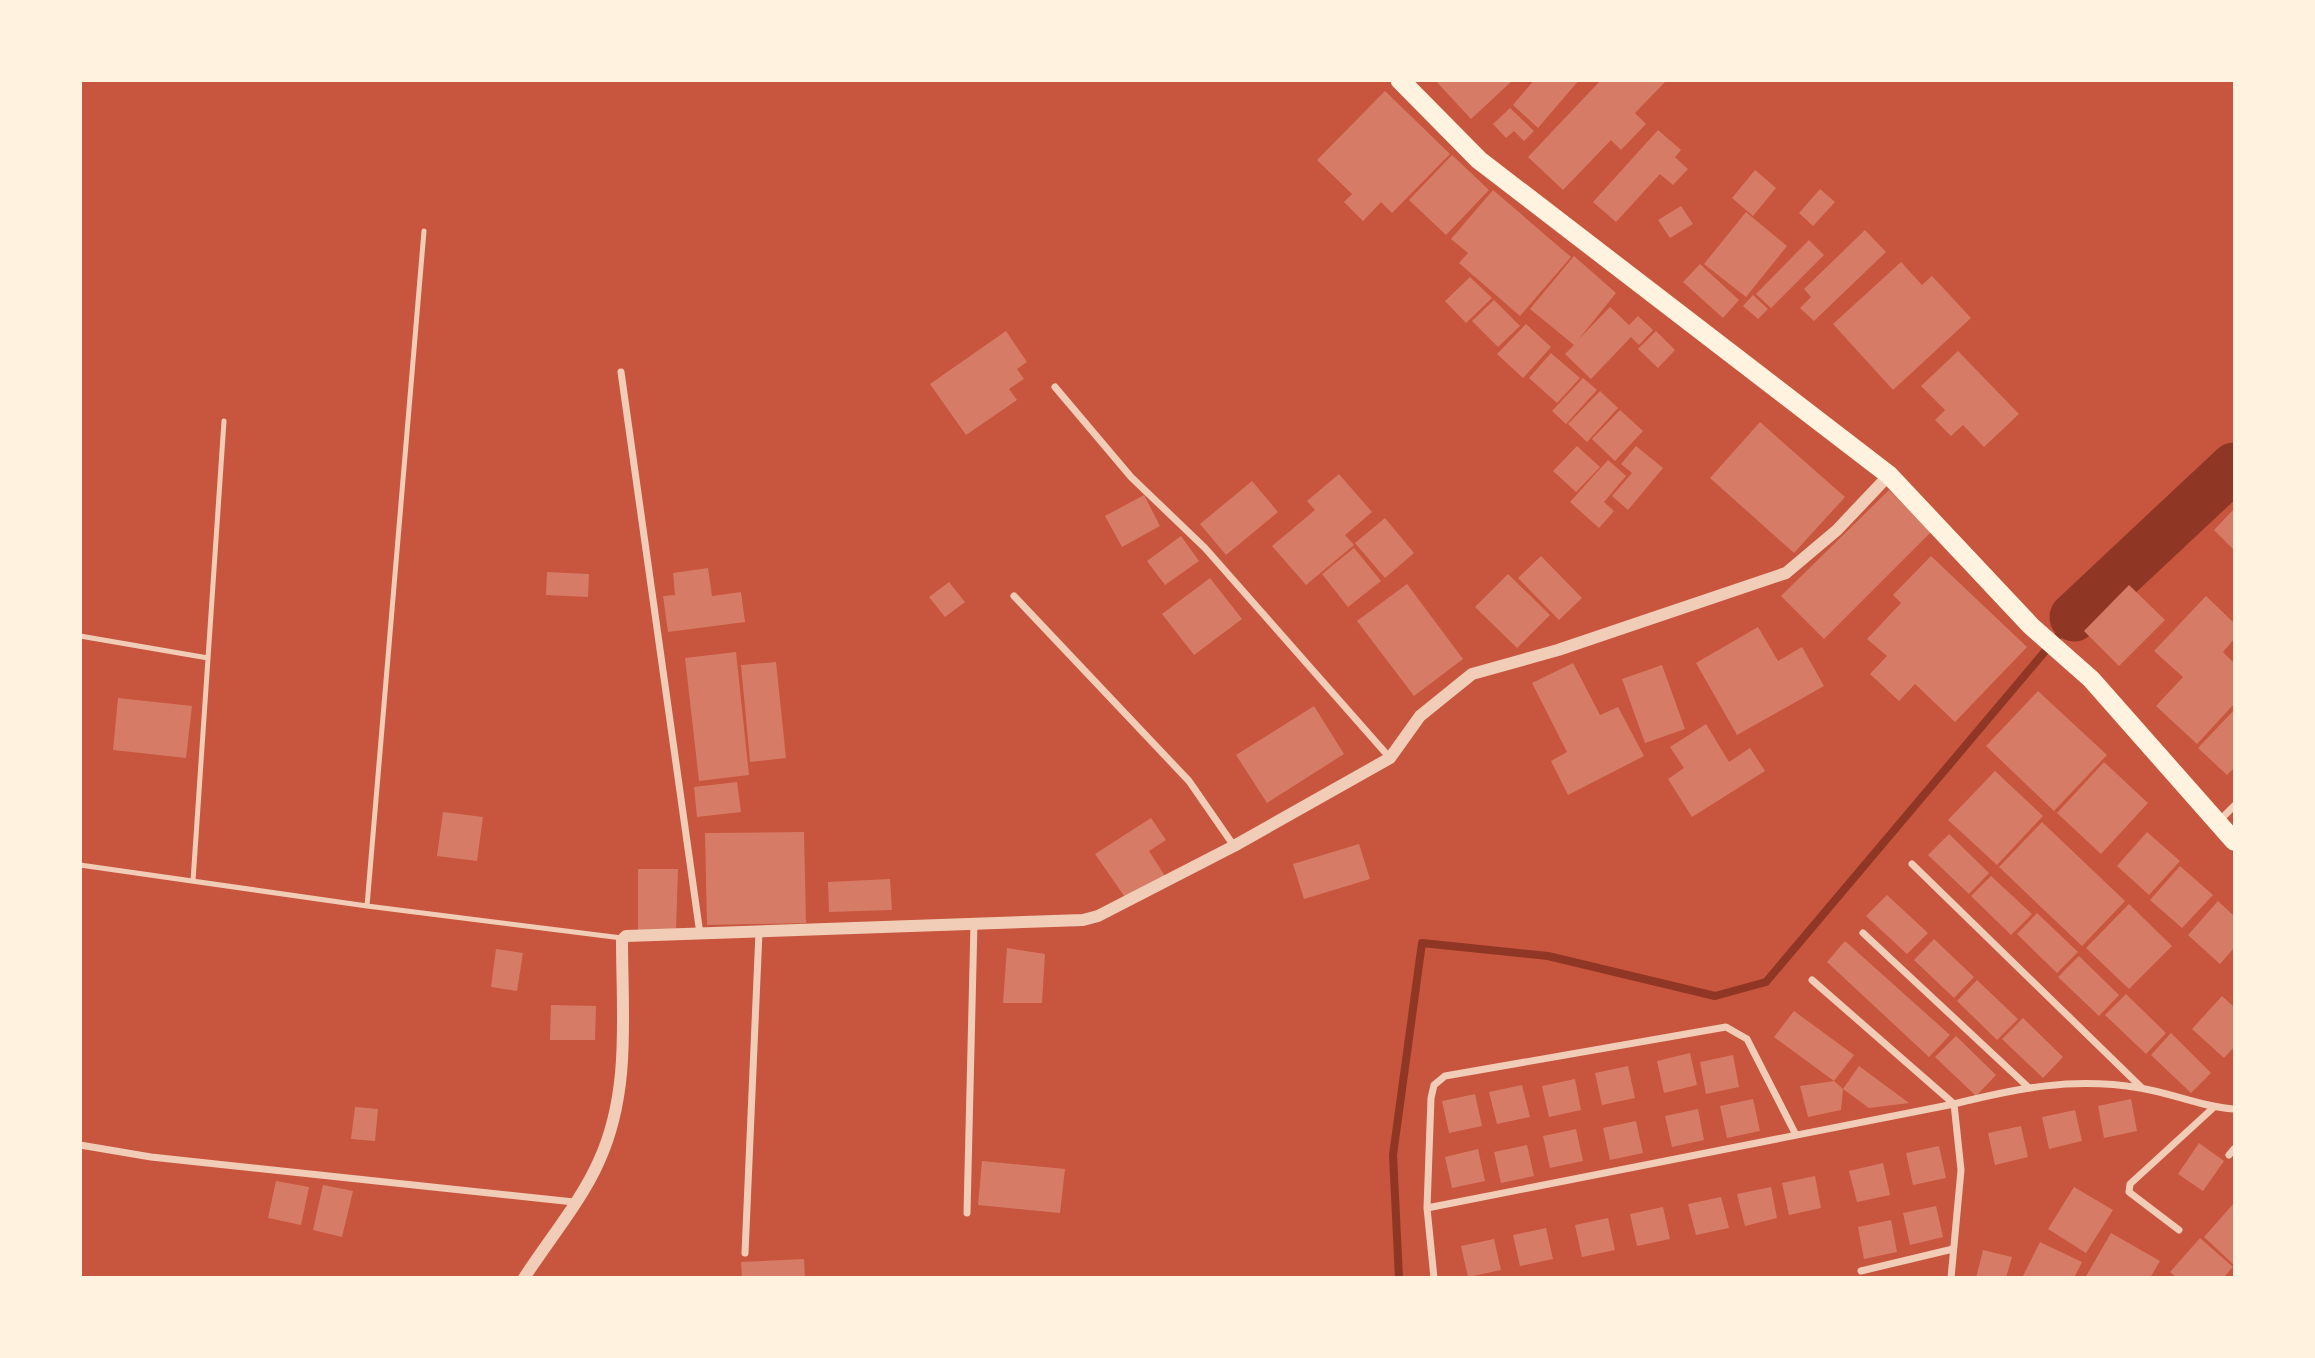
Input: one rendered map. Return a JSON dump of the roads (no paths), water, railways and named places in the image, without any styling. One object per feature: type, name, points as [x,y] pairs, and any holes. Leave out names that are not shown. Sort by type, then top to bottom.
[{"type":"highway","points":[[1400,80],[1479,160],[1889,475],[2031,626],[2091,678],[2111,704],[2235,841]]},
{"type":"street","points":[[621,372],[700,934]]},
{"type":"street","points":[[1055,387],[1130,477],[1205,548],[1390,758]]},
{"type":"street","points":[[524,1278],[599,1163],[615,1119],[622,1080],[623,938],[974,922],[1083,920],[1234,846],[1390,758],[1420,716],[1472,674],[1558,650],[1786,573],[1837,530],[1889,475]]},
{"type":"street","points":[[1014,596],[1189,781],[1234,846]]},
{"type":"street","points":[[2218,822],[2235,806]]},
{"type":"street","points":[[1912,864],[2142,1088]]},
{"type":"street","points":[[967,1213],[974,922]]},
{"type":"street","points":[[745,1253],[759,932]]},
{"type":"street","points":[[1863,933],[2027,1086]]},
{"type":"street","points":[[1812,980],[1954,1104],[1961,1170],[1951,1278]]},
{"type":"street","points":[[1434,1278],[1427,1208],[1431,1098],[1434,1085],[1445,1076],[1726,1027],[1747,1039],[1796,1135]]},
{"type":"street","points":[[1427,1208],[1954,1104],[2027,1086],[2088,1082],[2142,1088],[2213,1108],[2235,1109]]},
{"type":"street","points":[[2179,1230],[2129,1192],[2130,1184],[2213,1108]]},
{"type":"street","points":[[80,1145],[164,1158],[574,1202]]},
{"type":"street","points":[[1861,1271],[1953,1250]]},
{"type":"lane","points":[[367,906],[424,231]]},
{"type":"lane","points":[[193,881],[224,421]]},
{"type":"lane","points":[[80,636],[208,658]]},
{"type":"lane","points":[[80,864],[367,906],[623,938]]},
{"type":"waterway","points":[[2074,617],[2234,467]]},
{"type":"waterway","points":[[1399,1278],[1393,1155],[1422,943],[1548,956],[1715,996],[1766,982],[2074,617]]}]
